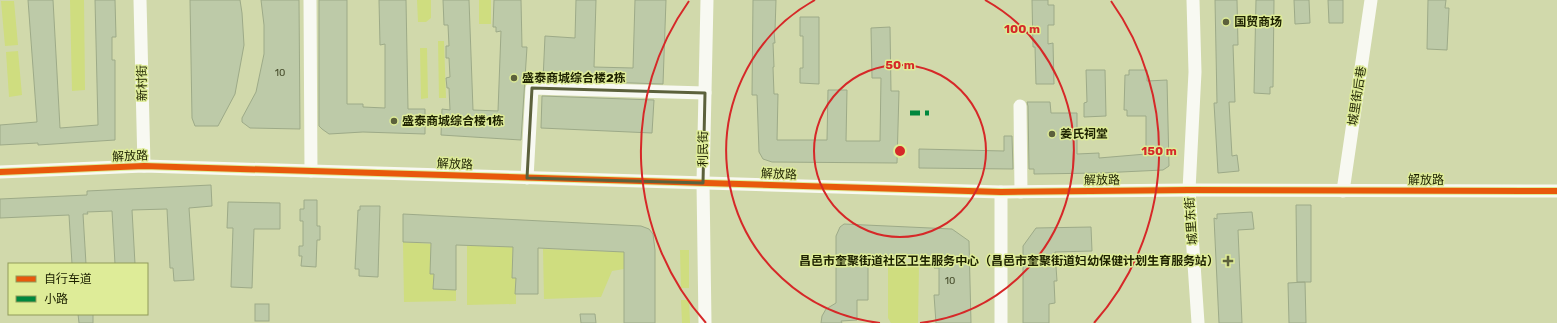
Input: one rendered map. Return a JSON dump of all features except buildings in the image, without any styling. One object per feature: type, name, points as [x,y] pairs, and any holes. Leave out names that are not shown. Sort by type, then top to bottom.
[{"type":"street","name":"新村街","points":[[140,0],[144,166]]},
{"type":"street","points":[[310,0],[311,171]]},
{"type":"street","name":"利民街","points":[[705,323],[703,183],[707,0]]},
{"type":"street","name":"城里东街","points":[[1193,0],[1195,72],[1189,190],[1198,323]]},
{"type":"street","name":"城里街后巷","points":[[1343,191],[1371,0]]},
{"type":"street","points":[[527,178],[532,88],[705,93]]},
{"type":"street","points":[[1020,106],[1020,192]]},
{"type":"street","name":"解放路","points":[[0,172],[144,166],[1001,192],[1189,190],[1557,191]]},
{"type":"street","points":[[1001,192],[1001,323]]},
{"type":"highlighted area","points":[[532,88],[705,93],[703,183],[527,178]]},
{"type":"green space","points":[[70,0],[84,0],[85,90],[72,91]]},
{"type":"green space","points":[[417,0],[431,0],[431,18],[426,22],[418,22]]},
{"type":"green space","points":[[479,0],[491,0],[491,24],[479,24]]},
{"type":"green space","points":[[1,1],[14,1],[18,45],[5,46]]},
{"type":"green space","points":[[438,41],[444,41],[446,98],[439,98]]},
{"type":"green space","points":[[420,48],[427,48],[428,98],[421,99]]},
{"type":"green space","points":[[18,51],[22,95],[9,97],[6,52]]},
{"type":"green space","points":[[403,242],[434,244],[434,246],[431,246],[431,254],[434,255],[434,264],[430,265],[430,273],[434,274],[433,289],[456,290],[456,301],[404,302]]},
{"type":"green space","points":[[467,245],[517,247],[513,251],[513,259],[516,259],[516,269],[512,269],[512,278],[516,278],[516,304],[467,305]]},
{"type":"green space","points":[[543,249],[624,252],[624,269],[612,271],[601,297],[544,299]]},
{"type":"green space","points":[[680,250],[689,250],[689,288],[681,288]]},
{"type":"green space","points":[[888,264],[919,265],[918,323],[891,323],[888,318]]},
{"type":"green space","points":[[681,300],[689,300],[690,323],[682,323]]},
{"type":"marked path","points":[[910,113],[929,113]]},
{"type":"cycle path","points":[[0,172],[144,166],[1001,192],[1189,190],[1557,191]]},
{"type":"place","name":"国贸商场","points":[[1226,22]]},
{"type":"place","name":"盛泰商城综合楼2栋","points":[[514,78]]},
{"type":"place","name":"盛泰商城综合楼1栋","points":[[394,121]]},
{"type":"place","name":"姜氏祠堂","points":[[1052,134]]},
{"type":"place","name":"昌邑市奎聚街道社区卫生服务中心（昌邑市奎聚街道妇幼保健计划生育服务站）","points":[[1228,261]]}]
